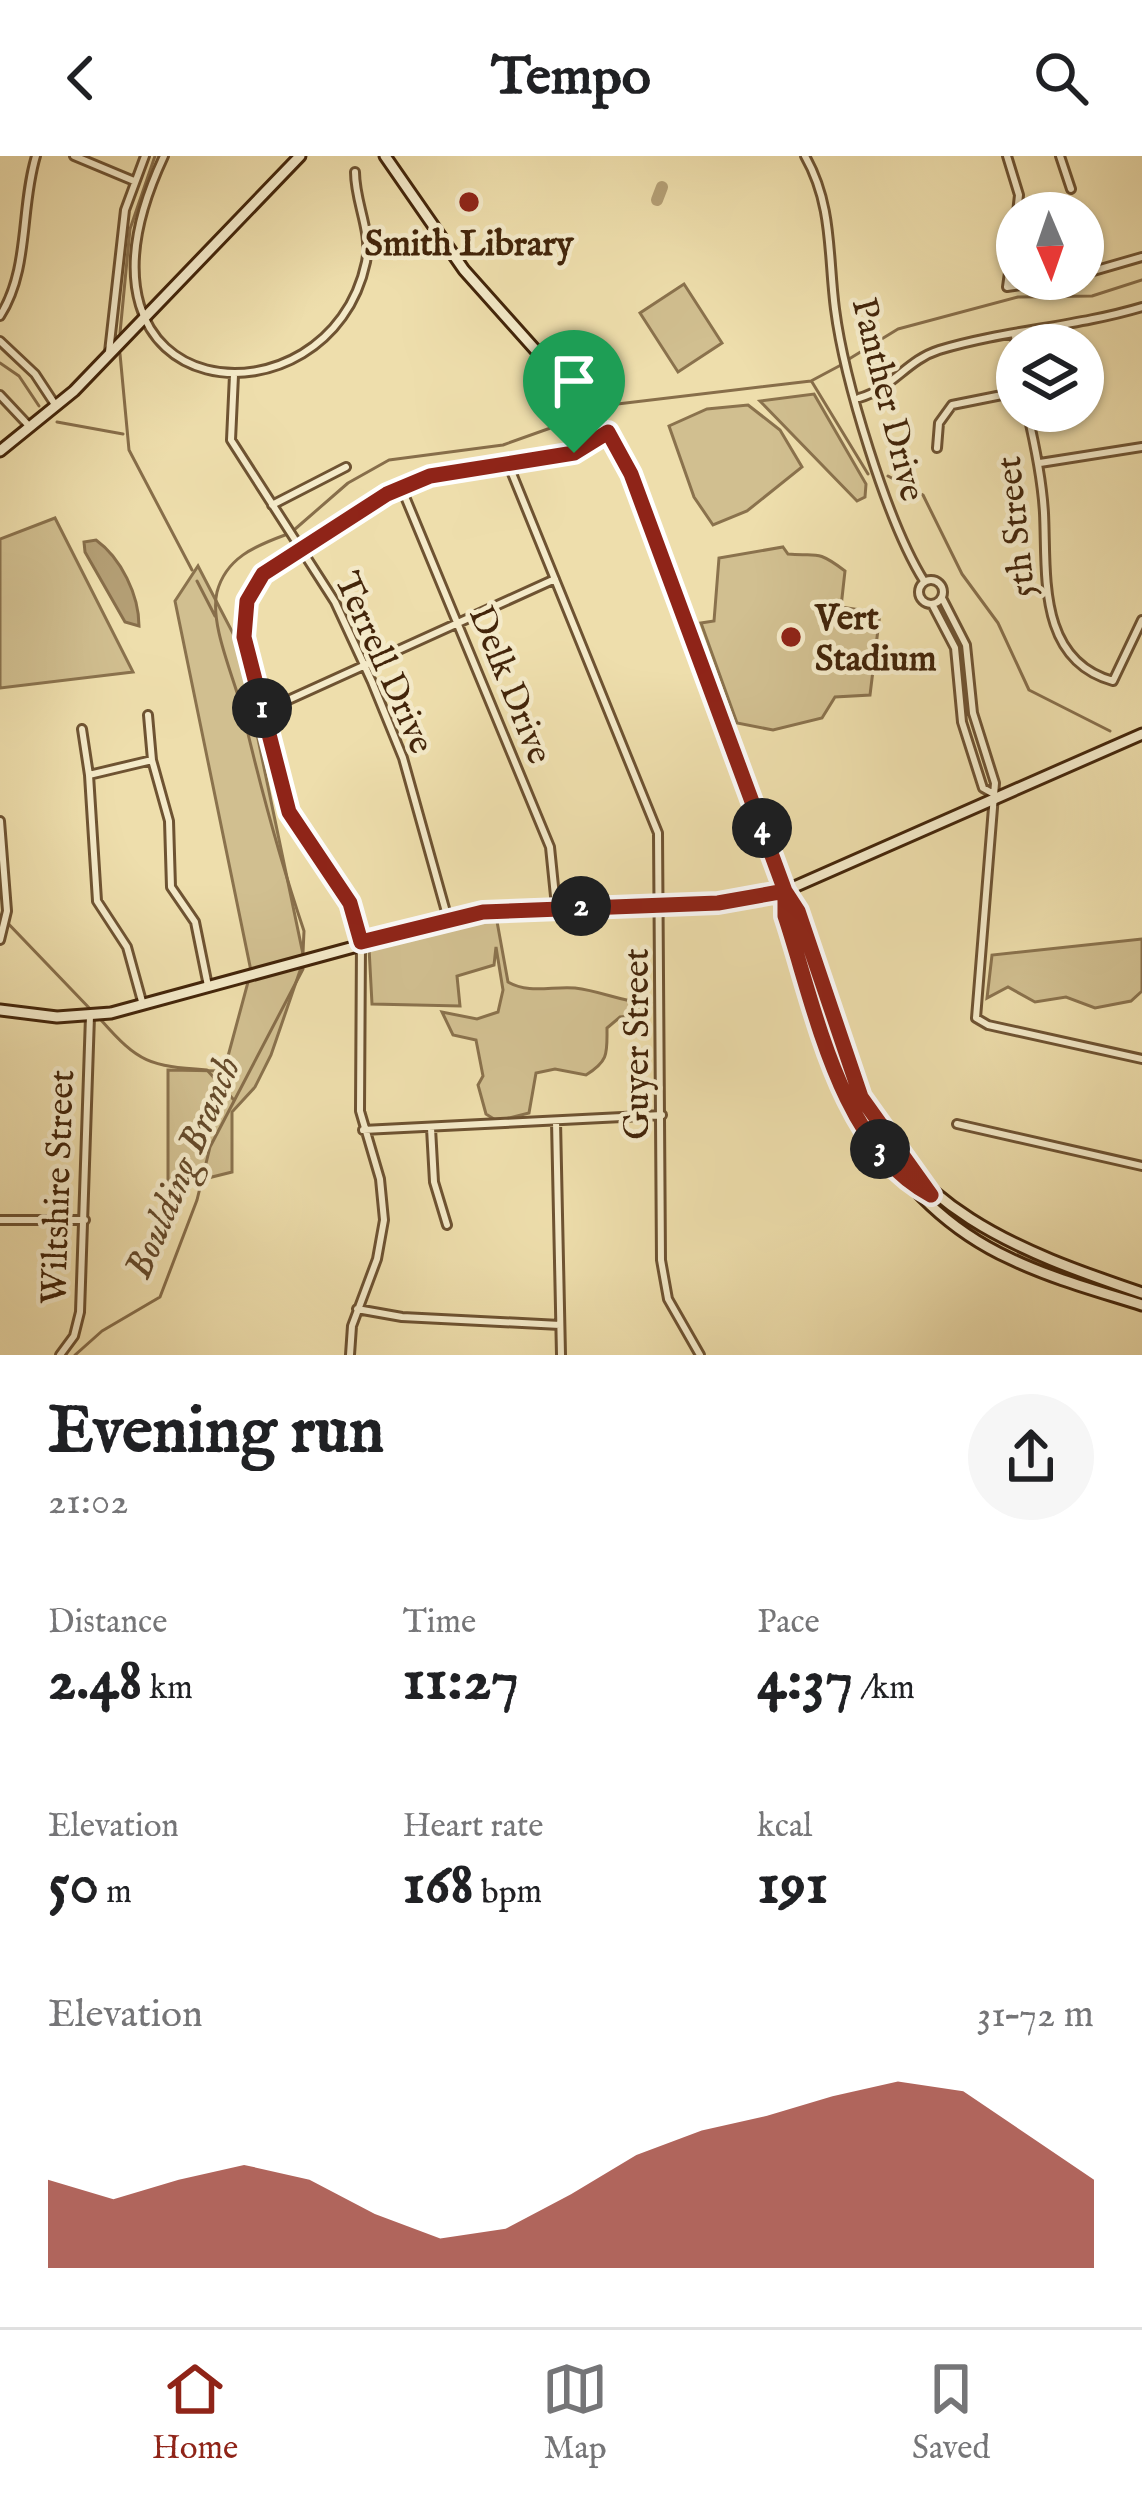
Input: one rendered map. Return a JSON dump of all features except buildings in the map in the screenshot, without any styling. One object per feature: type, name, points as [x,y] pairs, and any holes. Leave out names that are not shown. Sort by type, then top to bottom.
[{"type":"main road","points":[[0,451],[109,356],[300,156]]},
{"type":"main road","points":[[385,156],[486,298],[608,432],[652,524],[785,891],[785,916],[812,997],[868,1122],[896,1170],[933,1208],[1010,1259],[1142,1305]]},
{"type":"main road","points":[[0,1010],[90,1016],[448,919],[556,906],[738,901],[785,891],[1142,734]]},
{"type":"main road","points":[[868,1122],[934,1193],[1017,1249]]},
{"type":"main road","points":[[896,1170],[927,1194],[934,1193]]},
{"type":"main road","points":[[933,1208],[942,1207],[990,1241],[1142,1293]]},
{"type":"street","points":[[0,316],[16,283],[25,200],[36,156]]},
{"type":"street","points":[[74,156],[134,181]]},
{"type":"street","points":[[109,356],[124,210],[145,156]]},
{"type":"street","points":[[164,156],[137,230],[135,270],[142,319],[182,362],[233,375],[268,368],[301,352],[334,324],[354,296],[367,253],[355,172]]},
{"type":"street","name":"Panther Drive","points":[[805,156],[829,221],[835,311],[858,398],[894,523],[924,581]]},
{"type":"street","points":[[1007,156],[1017,192]]},
{"type":"street","points":[[1060,156],[1071,189]]},
{"type":"street","points":[[1104,268],[1142,257]]},
{"type":"street","points":[[1068,324],[1142,307]]},
{"type":"street","points":[[858,398],[890,385],[924,356],[996,340]]},
{"type":"street","points":[[0,341],[34,374],[56,406]]},
{"type":"street","name":"Terrell Drive","points":[[233,375],[231,440],[335,602],[365,666],[403,758],[448,919]]},
{"type":"street","points":[[0,394],[31,427]]},
{"type":"street","points":[[937,448],[939,423],[952,405],[996,396]]},
{"type":"street","points":[[350,1355],[356,1309],[377,1259],[384,1220],[380,1179],[363,1130],[361,942],[350,903],[289,812],[244,637],[244,608],[263,574],[401,487],[445,473],[562,458],[608,432]]},
{"type":"street","name":"5th Street","points":[[1032,432],[1040,463],[1043,578],[1051,617],[1079,662],[1113,681],[1142,620]]},
{"type":"street","points":[[1040,463],[1142,447]]},
{"type":"street","name":"Guyer Street","points":[[509,466],[656,819],[663,906],[664,1279],[674,1314],[700,1355]]},
{"type":"street","points":[[272,505],[346,467]]},
{"type":"street","name":"Delk Drive","points":[[401,487],[550,847],[556,906]]},
{"type":"street","points":[[263,712],[556,579]]},
{"type":"street","points":[[993,797],[983,788],[968,748],[958,662],[932,604],[919,596],[924,581],[939,583],[969,657],[974,713],[995,783],[976,1018],[988,1025],[1142,1059]]},
{"type":"street","points":[[932,604],[942,598]]},
{"type":"street","points":[[148,715],[152,760],[169,821],[171,887],[195,922],[208,986]]},
{"type":"street","points":[[82,729],[97,901],[128,947],[142,1005]]},
{"type":"street","points":[[89,775],[152,760]]},
{"type":"street","points":[[0,820],[0,940]]},
{"type":"street","name":"Wiltshire Street","points":[[60,1355],[74,1336],[80,1312],[90,1016]]},
{"type":"street","points":[[363,1130],[662,1115]]},
{"type":"street","points":[[556,1121],[561,1355]]},
{"type":"street","points":[[958,1124],[1142,1166]]},
{"type":"street","points":[[431,1127],[434,1182],[446,1225]]},
{"type":"street","points":[[0,1220],[85,1220]]},
{"type":"street","points":[[356,1309],[402,1317],[560,1324]]},
{"type":"shaded area","points":[[684,284],[722,343],[678,372],[640,313]]},
{"type":"shaded area","points":[[814,394],[866,484],[865,497],[857,501],[760,401]]},
{"type":"shaded area","points":[[748,405],[780,430],[802,467],[747,511],[713,525],[694,497],[669,426],[707,409]]},
{"type":"shaded area","points":[[55,518],[133,672],[0,688],[0,539]]},
{"type":"shaded area","points":[[96,540],[127,578],[139,626],[125,622],[85,552],[84,542]]},
{"type":"shaded area","name":"Vert Stadium","points":[[783,547],[788,554],[821,556],[845,571],[841,607],[880,613],[870,695],[835,697],[822,718],[773,730],[737,723],[701,623],[714,621],[719,558]]},
{"type":"shaded area","points":[[198,566],[238,643],[304,959],[271,1055],[255,1087],[232,1112],[232,1172],[168,1188],[168,1070],[224,1071],[251,971],[175,601]]},
{"type":"shaded area","points":[[496,916],[508,982],[532,989],[585,989],[650,1004],[643,1015],[620,1017],[607,1028],[605,1056],[594,1070],[586,1075],[555,1069],[536,1073],[529,1113],[497,1121],[486,1114],[478,1085],[483,1076],[476,1040],[453,1035],[442,1012],[477,1019],[498,1012],[503,990],[496,947],[494,965],[457,976],[460,1006],[372,1004],[369,948]]},
{"type":"shaded area","points":[[1142,939],[1142,991],[1131,1001],[1095,1008],[1066,997],[1035,1002],[1008,987],[987,998],[992,955]]},
{"type":"waterway","points":[[120,333],[130,229],[155,156]]},
{"type":"waterway","points":[[657,200],[662,187]]},
{"type":"waterway","name":"Boulding Branch","points":[[849,359],[898,329],[1018,297],[1092,296],[1142,280]]},
{"type":"waterway","points":[[120,354],[129,450],[192,570]]},
{"type":"waterway","points":[[0,363],[19,376],[39,406]]},
{"type":"waterway","name":"Boulding Branch","points":[[609,405],[811,381],[841,365]]},
{"type":"waterway","points":[[812,382],[868,474]]},
{"type":"waterway","name":"Boulding Branch","points":[[294,530],[348,483],[389,460],[503,445],[573,420]]},
{"type":"waterway","points":[[57,422],[123,434]]},
{"type":"waterway","points":[[888,476],[923,495],[962,574],[998,623],[1029,690],[1110,731]]},
{"type":"waterway","name":"Boulding Branch","points":[[285,535],[253,549],[227,570],[216,606],[220,637],[304,931],[303,953]]},
{"type":"waterway","points":[[197,581],[215,616]]},
{"type":"waterway","points":[[0,915],[94,1013]]},
{"type":"waterway","name":"Boulding Branch","points":[[75,1355],[102,1331],[160,1297],[197,1200],[210,1147],[303,969]]},
{"type":"waterway","points":[[101,1020],[146,1060],[207,1070],[233,1099]]},
{"type":"place","name":"Smith Library","points":[[469,202]]},
{"type":"place","name":"Vert Stadium","points":[[791,637]]},
{"type":"route","points":[[574,453],[416,481],[300,547],[256,582],[244,608],[244,637],[289,812],[350,903],[361,942],[439,920],[516,908],[676,906],[785,891],[785,916],[835,1065],[858,1116],[892,1166],[931,1195],[934,1193],[874,1120],[850,1072],[798,911],[785,891],[631,474],[608,432],[574,453]]}]
